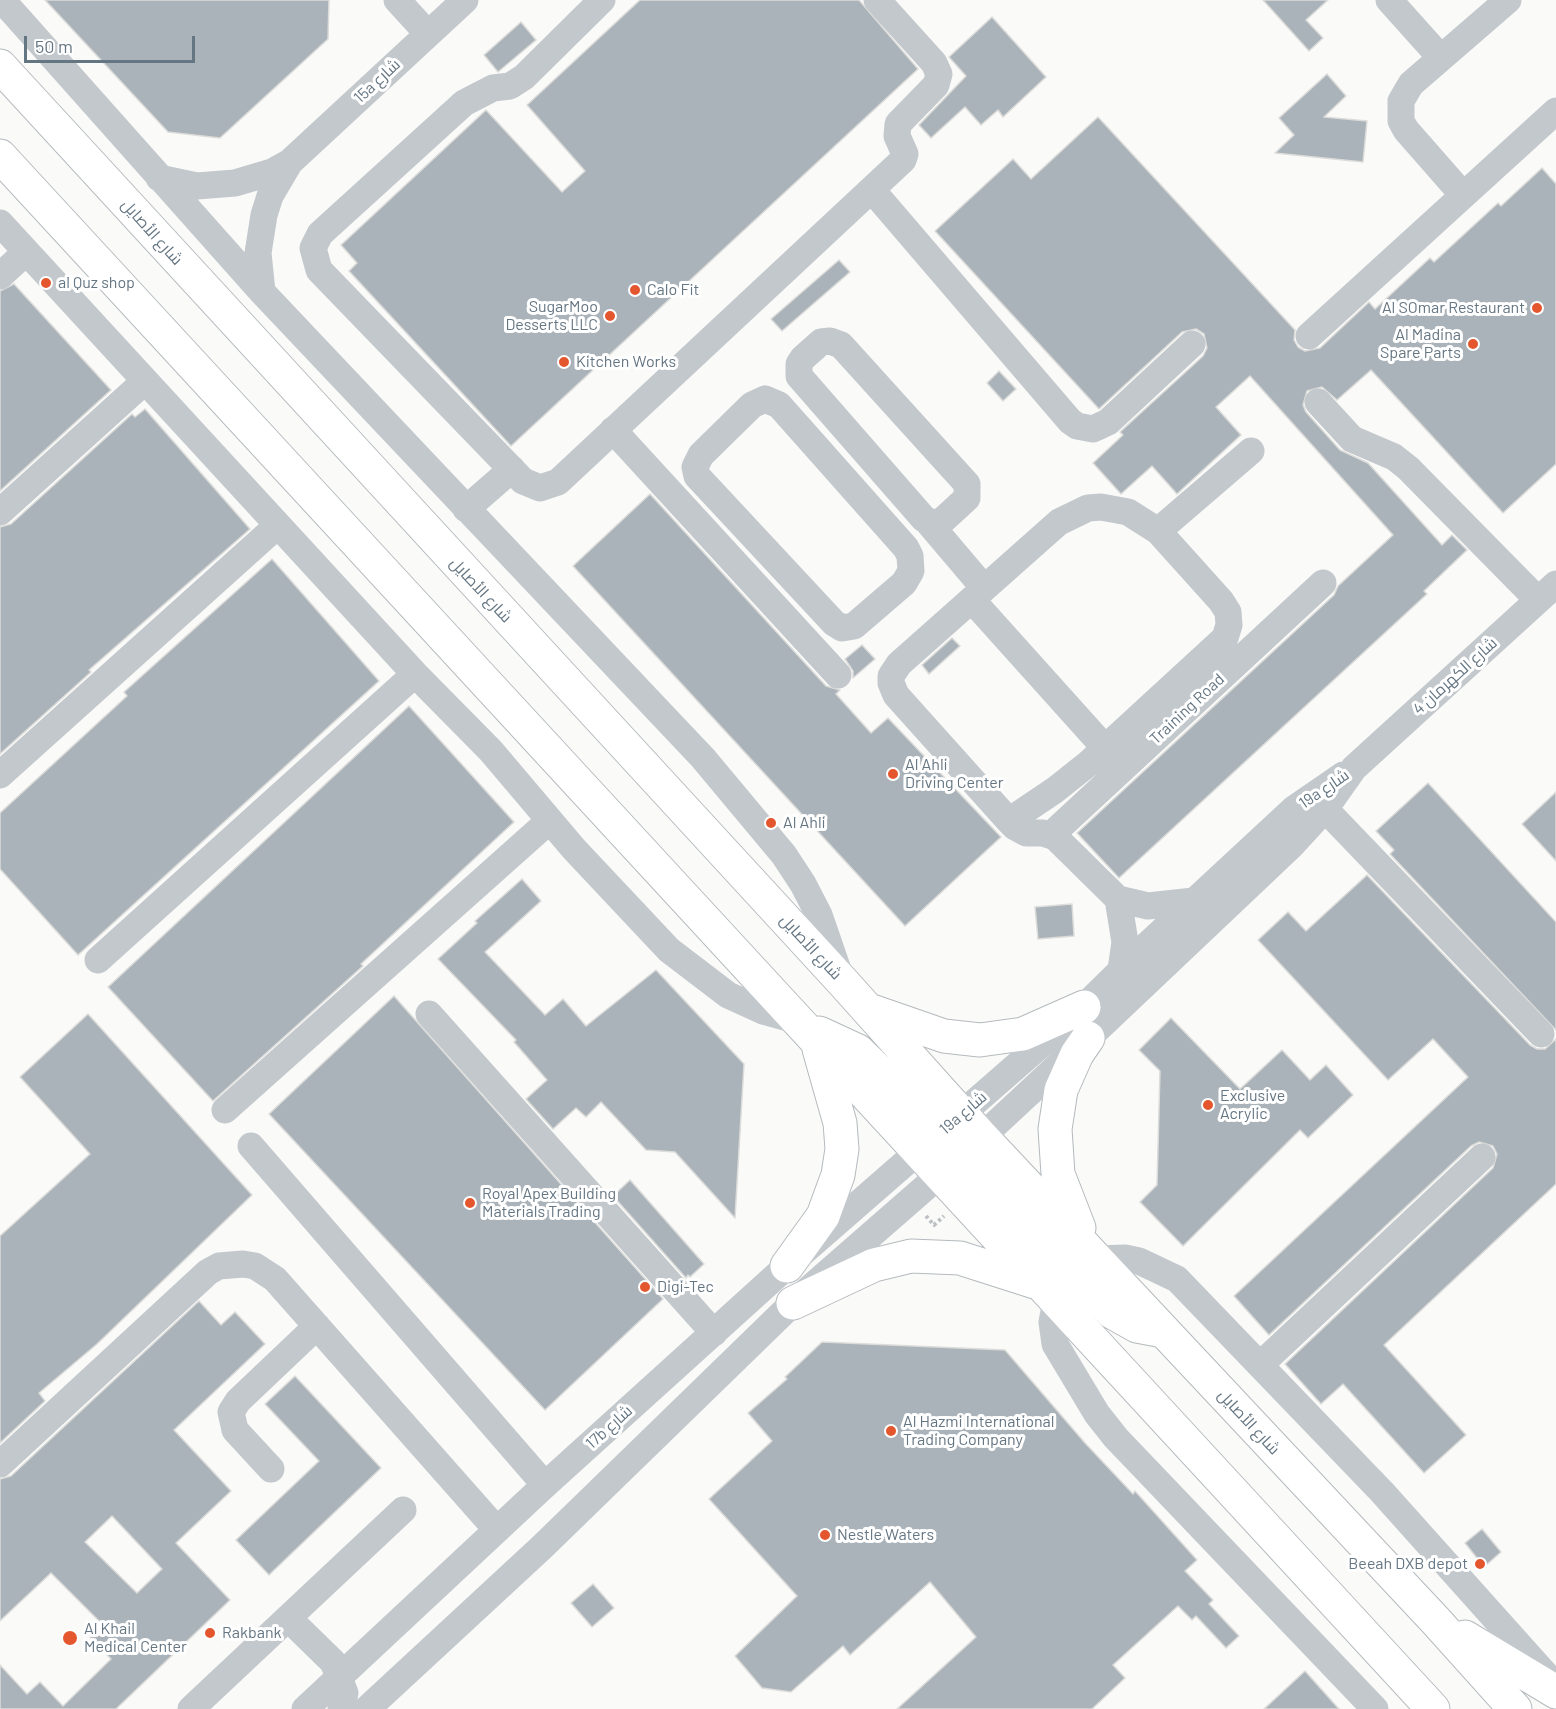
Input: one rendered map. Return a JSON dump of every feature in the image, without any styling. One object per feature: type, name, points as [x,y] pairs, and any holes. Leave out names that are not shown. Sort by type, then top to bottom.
[{"type":"main road","name":"شارع الأصايل","points":[[0,66],[842,980],[866,1008],[950,1144],[1047,1292],[1432,1709]]},
{"type":"main road","name":"شارع الأصايل","points":[[0,156],[808,1030],[1095,1257],[1435,1620],[1515,1709]]},
{"type":"main road","points":[[866,1008],[944,1036],[980,1040],[1086,1023],[1077,1054],[1061,1090],[1054,1129],[1058,1174],[1064,1194],[1095,1257]]},
{"type":"main road","points":[[787,1266],[823,1216],[832,1196],[842,1149],[835,1097],[808,1030]]},
{"type":"main road","points":[[950,1144],[1112,1312],[1137,1326],[1165,1332]]},
{"type":"main road","points":[[793,1303],[874,1265],[911,1256],[960,1257],[1047,1292]]},
{"type":"main road","points":[[1435,1620],[1556,1692]]},
{"type":"street","points":[[2,0],[262,292],[466,509],[661,710],[784,855],[819,915],[842,980]]},
{"type":"street","points":[[397,0],[428,34]]},
{"type":"street","name":"15a شارع","points":[[262,292],[258,253],[264,214],[274,188],[290,162],[465,0]]},
{"type":"street","points":[[588,5],[524,76],[510,86],[494,88],[464,103],[320,234],[313,248],[319,270],[512,469],[534,487],[552,486],[903,160],[905,154],[897,136],[898,124],[936,85],[939,74],[934,63],[877,0]]},
{"type":"street","points":[[1389,0],[1441,57]]},
{"type":"street","points":[[1463,195],[1406,130],[1401,121],[1401,101],[1405,92],[1441,57],[1508,0]]},
{"type":"street","points":[[1309,336],[1556,111]]},
{"type":"street","name":"15a شارع","points":[[159,178],[197,186],[226,184],[254,178],[290,162]]},
{"type":"street","points":[[872,190],[1070,421],[1077,426],[1093,429],[1108,422],[1192,344]]},
{"type":"street","points":[[0,223],[415,674],[491,751],[549,821],[643,923],[696,973],[736,999],[808,1030]]},
{"type":"street","points":[[0,276],[26,252]]},
{"type":"street","points":[[928,522],[942,521],[964,502],[969,494],[967,484],[836,342],[821,342],[799,364],[800,376],[928,522],[978,594],[1105,748]]},
{"type":"street","points":[[0,512],[144,382]]},
{"type":"street","points":[[795,424],[820,400]]},
{"type":"street","points":[[758,401],[775,402],[906,548],[910,556],[911,571],[904,583],[854,626],[842,628],[834,623],[705,487],[695,471],[697,460],[758,401]]},
{"type":"street","points":[[1318,402],[1352,439],[1394,458],[1408,468],[1547,592]]},
{"type":"street","points":[[614,430],[838,675]]},
{"type":"street","points":[[1158,531],[1251,451]]},
{"type":"street","points":[[466,509],[512,469]]},
{"type":"street","points":[[686,510],[705,487]]},
{"type":"street","points":[[882,520],[905,498]]},
{"type":"street","points":[[1194,901],[1148,906],[1118,899],[1051,835],[1026,833],[1009,821],[896,695],[891,676],[899,664],[1052,528],[1074,512],[1094,507],[1115,508],[1140,518],[1158,531],[1256,645]]},
{"type":"street","points":[[0,775],[278,525]]},
{"type":"street","name":"Training Road","points":[[1051,835],[1323,583]]},
{"type":"street","name":"شارع الكهرمان 4","points":[[1354,768],[1547,592]]},
{"type":"street","points":[[1009,821],[1055,790],[1105,748],[1225,638],[1229,625],[1228,612]]},
{"type":"street","points":[[98,960],[415,674]]},
{"type":"street","name":"19a شارع","points":[[950,1144],[1292,845],[1325,809],[1354,768]]},
{"type":"street","name":"19a شارع","points":[[1086,1023],[1121,970],[1295,808],[1354,768]]},
{"type":"street","points":[[1325,809],[1541,1034]]},
{"type":"street","points":[[225,1110],[549,821]]},
{"type":"street","points":[[1118,899],[1125,942],[1121,970]]},
{"type":"street","points":[[429,1014],[714,1333]]},
{"type":"street","points":[[368,1709],[542,1547],[793,1303],[950,1144]]},
{"type":"street","name":"17b شارع","points":[[305,1709],[545,1485],[787,1266],[950,1144]]},
{"type":"street","points":[[250,1146],[545,1485]]},
{"type":"street","points":[[1260,1365],[1482,1157]]},
{"type":"street","points":[[1095,1257],[1125,1258],[1165,1271],[1187,1289],[1382,1492],[1556,1686]]},
{"type":"street","points":[[0,1464],[199,1280],[219,1266],[243,1264],[266,1272],[317,1326],[497,1530]]},
{"type":"street","points":[[1047,1292],[1055,1344],[1097,1414],[1116,1438],[1375,1709]]},
{"type":"street","points":[[272,1469],[235,1430],[231,1412],[238,1401],[317,1326]]},
{"type":"street","points":[[191,1709],[403,1510]]},
{"type":"street","points":[[295,1612],[347,1670],[341,1709]]},
{"type":"building","points":[[45,0],[329,0],[328,39],[220,138],[168,132]]},
{"type":"building","points":[[640,0],[859,0],[918,69],[511,446],[349,271],[357,263],[341,245],[486,110],[562,192],[585,171],[527,105]]},
{"type":"building","points":[[1263,0],[1328,0],[1306,20],[1323,38],[1309,51]]},
{"type":"building","points":[[992,17],[1046,77],[1003,117],[998,110],[981,125],[965,107],[931,138],[919,125],[966,76],[949,57]]},
{"type":"building","points":[[521,22],[536,40],[498,72],[484,55]]},
{"type":"building","points":[[1327,74],[1346,96],[1324,117],[1367,121],[1363,162],[1275,153],[1294,135],[1279,118]]},
{"type":"building","points":[[1098,117],[1295,330],[1294,340],[1298,347],[1305,351],[1320,348],[1369,302],[1375,309],[1430,258],[1434,262],[1498,203],[1501,206],[1542,168],[1556,184],[1556,464],[1503,513],[1371,370],[1337,400],[1322,387],[1307,391],[1303,405],[1306,412],[1340,450],[1368,463],[1442,545],[1452,535],[1467,550],[1424,591],[1427,594],[1119,878],[1077,833],[1334,595],[1338,586],[1393,535],[1250,376],[1216,407],[1241,435],[1177,494],[1152,466],[1121,494],[1093,463],[1123,435],[1120,432],[1203,356],[1207,348],[1204,334],[1196,329],[1182,332],[1099,409],[935,231],[1013,159],[1031,179]]},
{"type":"building","points":[[839,260],[850,272],[782,331],[771,319]]},
{"type":"building","points":[[14,284],[111,390],[0,491],[0,291]]},
{"type":"building","points":[[999,371],[1016,389],[1003,401],[987,383]]},
{"type":"building","points":[[145,409],[250,529],[89,670],[91,672],[0,754],[0,527],[11,524],[132,414],[135,417]]},
{"type":"building","points":[[650,494],[826,686],[840,690],[836,694],[871,733],[888,718],[1001,837],[905,926],[573,566]]},
{"type":"building","points":[[272,559],[379,681],[78,955],[0,869],[0,813],[127,696],[124,692]]},
{"type":"building","points":[[952,638],[960,646],[929,674],[922,665]]},
{"type":"building","points":[[862,645],[875,659],[853,678],[853,671],[845,659]]},
{"type":"building","points":[[409,706],[514,822],[361,964],[363,966],[213,1101],[108,987]]},
{"type":"building","points":[[1428,783],[1556,922],[1556,1030],[1390,854],[1394,850],[1376,831]]},
{"type":"building","points":[[1556,792],[1556,861],[1522,824]]},
{"type":"building","points":[[1367,875],[1530,1045],[1537,1049],[1545,1049],[1556,1039],[1556,1184],[1384,1345],[1466,1435],[1424,1473],[1343,1384],[1321,1404],[1285,1364],[1493,1168],[1497,1154],[1493,1146],[1479,1142],[1471,1146],[1269,1335],[1234,1296],[1468,1077],[1433,1039],[1388,1080],[1258,940],[1288,912],[1306,931]]},
{"type":"building","points":[[522,879],[541,901],[485,952],[545,1015],[563,999],[586,1026],[656,970],[744,1064],[735,1218],[675,1152],[646,1150],[601,1102],[586,1117],[576,1108],[553,1129],[526,1099],[547,1080],[514,1042],[516,1040],[438,959],[477,923],[475,921]]},
{"type":"building","points":[[1072,904],[1074,936],[1038,939],[1035,907]]},
{"type":"building","name":"Royal Apex Building Materials Trading","points":[[394,996],[663,1299],[545,1410],[269,1114]]},
{"type":"building","points":[[88,1014],[252,1195],[97,1344],[39,1393],[45,1401],[0,1443],[0,1236],[90,1154],[20,1077]]},
{"type":"building","name":"Exclusive Acrylic","points":[[1171,1018],[1240,1089],[1282,1050],[1310,1080],[1326,1065],[1353,1095],[1308,1138],[1300,1130],[1183,1246],[1140,1202],[1157,1185],[1160,1071],[1139,1050]]},
{"type":"building","points":[[630,1180],[704,1264],[690,1277],[688,1275],[686,1278],[613,1196]]},
{"type":"building","points":[[199,1301],[221,1325],[235,1312],[265,1344],[174,1430],[231,1491],[176,1543],[230,1600],[116,1709],[0,1709],[0,1665],[27,1694],[40,1682],[63,1706],[111,1659],[90,1637],[103,1625],[51,1573],[0,1621],[0,1479],[11,1476]],"holes":[[[112,1516],[162,1569],[137,1593],[85,1542]]]},
{"type":"building","points":[[822,1342],[1005,1350],[1085,1443],[1133,1494],[1135,1491],[1197,1560],[1185,1571],[1213,1600],[1209,1604],[1239,1636],[1226,1648],[1196,1616],[1192,1620],[1178,1606],[1113,1665],[1125,1678],[1092,1709],[897,1709],[976,1637],[930,1582],[850,1655],[843,1646],[791,1692],[762,1688],[735,1656],[797,1596],[709,1499],[772,1441],[748,1413],[787,1379],[785,1377]]},
{"type":"building","points":[[295,1376],[381,1468],[269,1575],[236,1540],[319,1461],[265,1404]]},
{"type":"building","points":[[1482,1529],[1501,1552],[1484,1567],[1465,1543]]},
{"type":"building","points":[[593,1584],[614,1608],[592,1627],[571,1603]]},
{"type":"building","points":[[1305,1671],[1339,1709],[1264,1709]]},
{"type":"place","name":"al Quz shop","points":[[46,283]]},
{"type":"place","name":"Calo Fit","points":[[635,290]]},
{"type":"place","name":"Al SOmar Restaurant","points":[[1537,308]]},
{"type":"place","name":"SugarMoo Desserts LLC","points":[[610,316]]},
{"type":"place","name":"Al Madina Spare Parts","points":[[1473,344]]},
{"type":"place","name":"Kitchen Works","points":[[564,362]]},
{"type":"place","name":"Al Ahli Driving Center","points":[[893,774]]},
{"type":"place","name":"Al Ahli","points":[[771,823]]},
{"type":"place","name":"Exclusive Acrylic","points":[[1208,1105]]},
{"type":"place","name":"Royal Apex Building Materials Trading","points":[[470,1203]]},
{"type":"place","name":"Digi-Tec","points":[[645,1287]]},
{"type":"place","name":"Al Hazmi International Trading Company","points":[[891,1431]]},
{"type":"place","name":"Nestle Waters","points":[[825,1535]]},
{"type":"place","name":"Beeah DXB depot","points":[[1480,1564]]},
{"type":"place","name":"Rakbank","points":[[210,1633]]},
{"type":"place","name":"Al Khail Medical Center","points":[[70,1638]]}]
